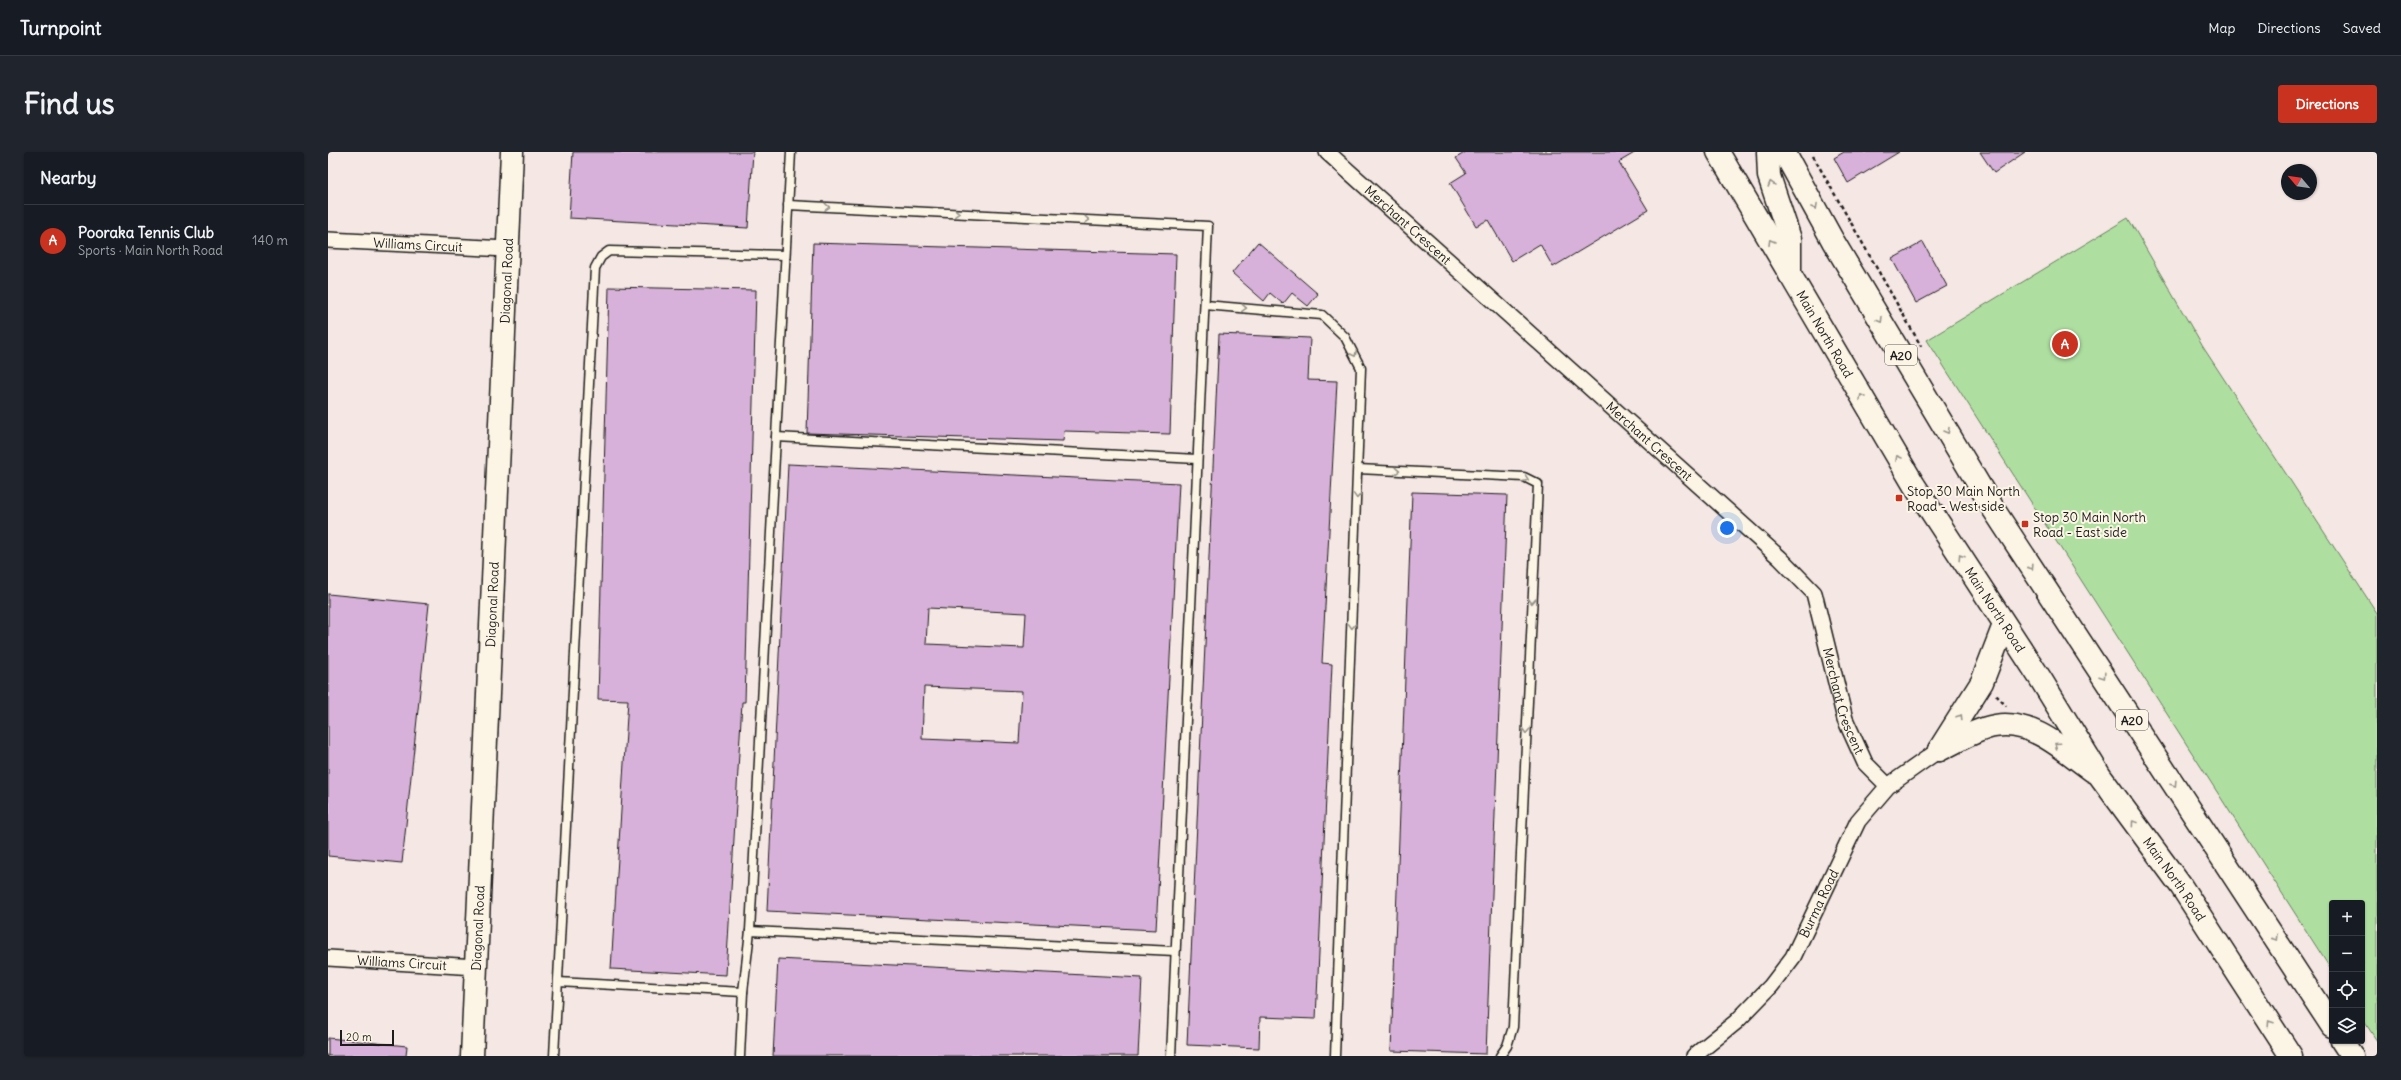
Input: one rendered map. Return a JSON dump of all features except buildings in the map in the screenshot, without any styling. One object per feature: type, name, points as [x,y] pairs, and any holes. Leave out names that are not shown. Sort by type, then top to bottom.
[{"type":"main road","name":"Diagonal Road","points":[[472,1056],[512,152]]},
{"type":"main road","name":"Main North Road","points":[[1718,152],[1910,479],[2040,678],[2100,776],[2181,886],[2291,1056]]},
{"type":"main road","points":[[1768,152],[1768,176],[1790,239],[1790,276]]},
{"type":"main road","name":"A20","points":[[1784,152],[1833,241],[1994,510],[2329,1021]]},
{"type":"main road","points":[[1796,173],[1808,154]]},
{"type":"main road","points":[[1939,750],[1982,682],[2004,625]]},
{"type":"main road","points":[[1939,750],[1996,726],[2017,725],[2045,737],[2100,776]]},
{"type":"main road","points":[[2344,1044],[2352,1056]]},
{"type":"street","name":"Merchant Crescent","points":[[1327,152],[1780,558],[1814,593],[1846,719],[1865,763],[1888,786]]},
{"type":"street","name":"Williams Circuit","points":[[328,240],[507,249]]},
{"type":"street","name":"Burma Road","points":[[1694,1056],[1736,1022],[1771,986],[1793,957],[1858,821],[1888,786],[1939,750]]},
{"type":"street","name":"Williams Circuit","points":[[328,958],[476,967]]},
{"type":"lane","points":[[740,1056],[743,992],[750,931],[791,152]]},
{"type":"lane","points":[[788,205],[1208,226],[1170,1056]]},
{"type":"lane","points":[[554,1056],[595,268],[601,257],[609,251],[785,255]]},
{"type":"lane","points":[[1205,305],[1322,315],[1345,337],[1361,368],[1335,1056]]},
{"type":"lane","points":[[776,438],[1197,459]]},
{"type":"lane","points":[[1358,469],[1524,477],[1538,484],[1513,1027],[1507,1046],[1500,1056]]},
{"type":"lane","points":[[750,931],[1175,951]]},
{"type":"lane","points":[[558,982],[743,992]]},
{"type":"path","points":[[1808,154],[1921,346]]},
{"type":"path","points":[[1992,691],[2008,708]]},
{"type":"green space","points":[[2128,218],[2203,347],[2377,613],[2377,1041],[2365,1023],[2365,900],[2329,900],[2329,966],[1927,340]]},
{"type":"place","name":"Pooraka Tennis Club","points":[[2065,344]]},
{"type":"place","name":"Stop 30 Main North Road - West side","points":[[1899,498]]},
{"type":"place","name":"Stop 30 Main North Road - East side","points":[[2025,524]]}]
